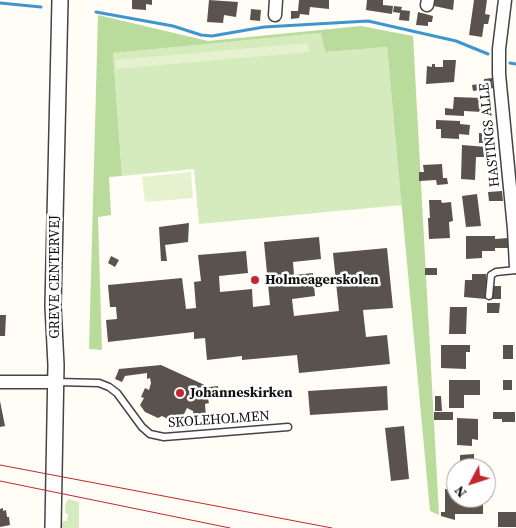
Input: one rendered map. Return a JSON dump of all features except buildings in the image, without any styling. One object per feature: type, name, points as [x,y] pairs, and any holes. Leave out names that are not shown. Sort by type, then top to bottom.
[{"type":"street","name":"GREVE CENTERVEJ","points":[[53,528],[55,382],[53,306],[60,0]]},
{"type":"street","name":"GREVE CENTERVEJ","points":[[58,25],[67,0]]},
{"type":"street","points":[[275,15],[276,0]]},
{"type":"street","name":"HASTINGS ALLE","points":[[506,0],[499,50],[499,74],[516,269]]},
{"type":"street","points":[[0,382],[55,382]]},
{"type":"lane","points":[[489,296],[492,275],[496,272],[516,269]]},
{"type":"lane","name":"SKOLEHOLMEN","points":[[55,382],[99,383],[109,387],[117,393],[142,427],[150,434],[164,437],[288,427]]},
{"type":"green space","points":[[98,15],[208,41],[361,26],[413,36],[439,515],[430,511],[387,47],[325,52],[321,33],[113,53],[122,176],[109,177],[111,215],[98,217],[102,350],[89,349]]},
{"type":"green space","points":[[321,33],[325,52],[387,47],[402,205],[199,224],[194,169],[122,176],[113,53]]},
{"type":"green space","points":[[308,43],[309,52],[116,69],[115,60]]},
{"type":"green space","points":[[191,172],[193,198],[145,202],[142,177]]},
{"type":"green space","points":[[68,499],[79,502],[79,528],[59,528],[63,521],[67,521],[68,514],[65,513],[65,505]]},
{"type":"waterway","points":[[0,3],[41,7]]},
{"type":"waterway","points":[[96,12],[173,26],[201,35],[212,36],[264,27],[368,21],[456,41],[488,54]]},
{"type":"waterway","points":[[510,63],[516,64]]},
{"type":"tram line","points":[[0,465],[332,528]]},
{"type":"tram line","points":[[0,481],[230,528]]},
{"type":"place","name":"Holmeagerskolen","points":[[255,280]]},
{"type":"place","name":"Johanneskirken","points":[[180,393]]}]
